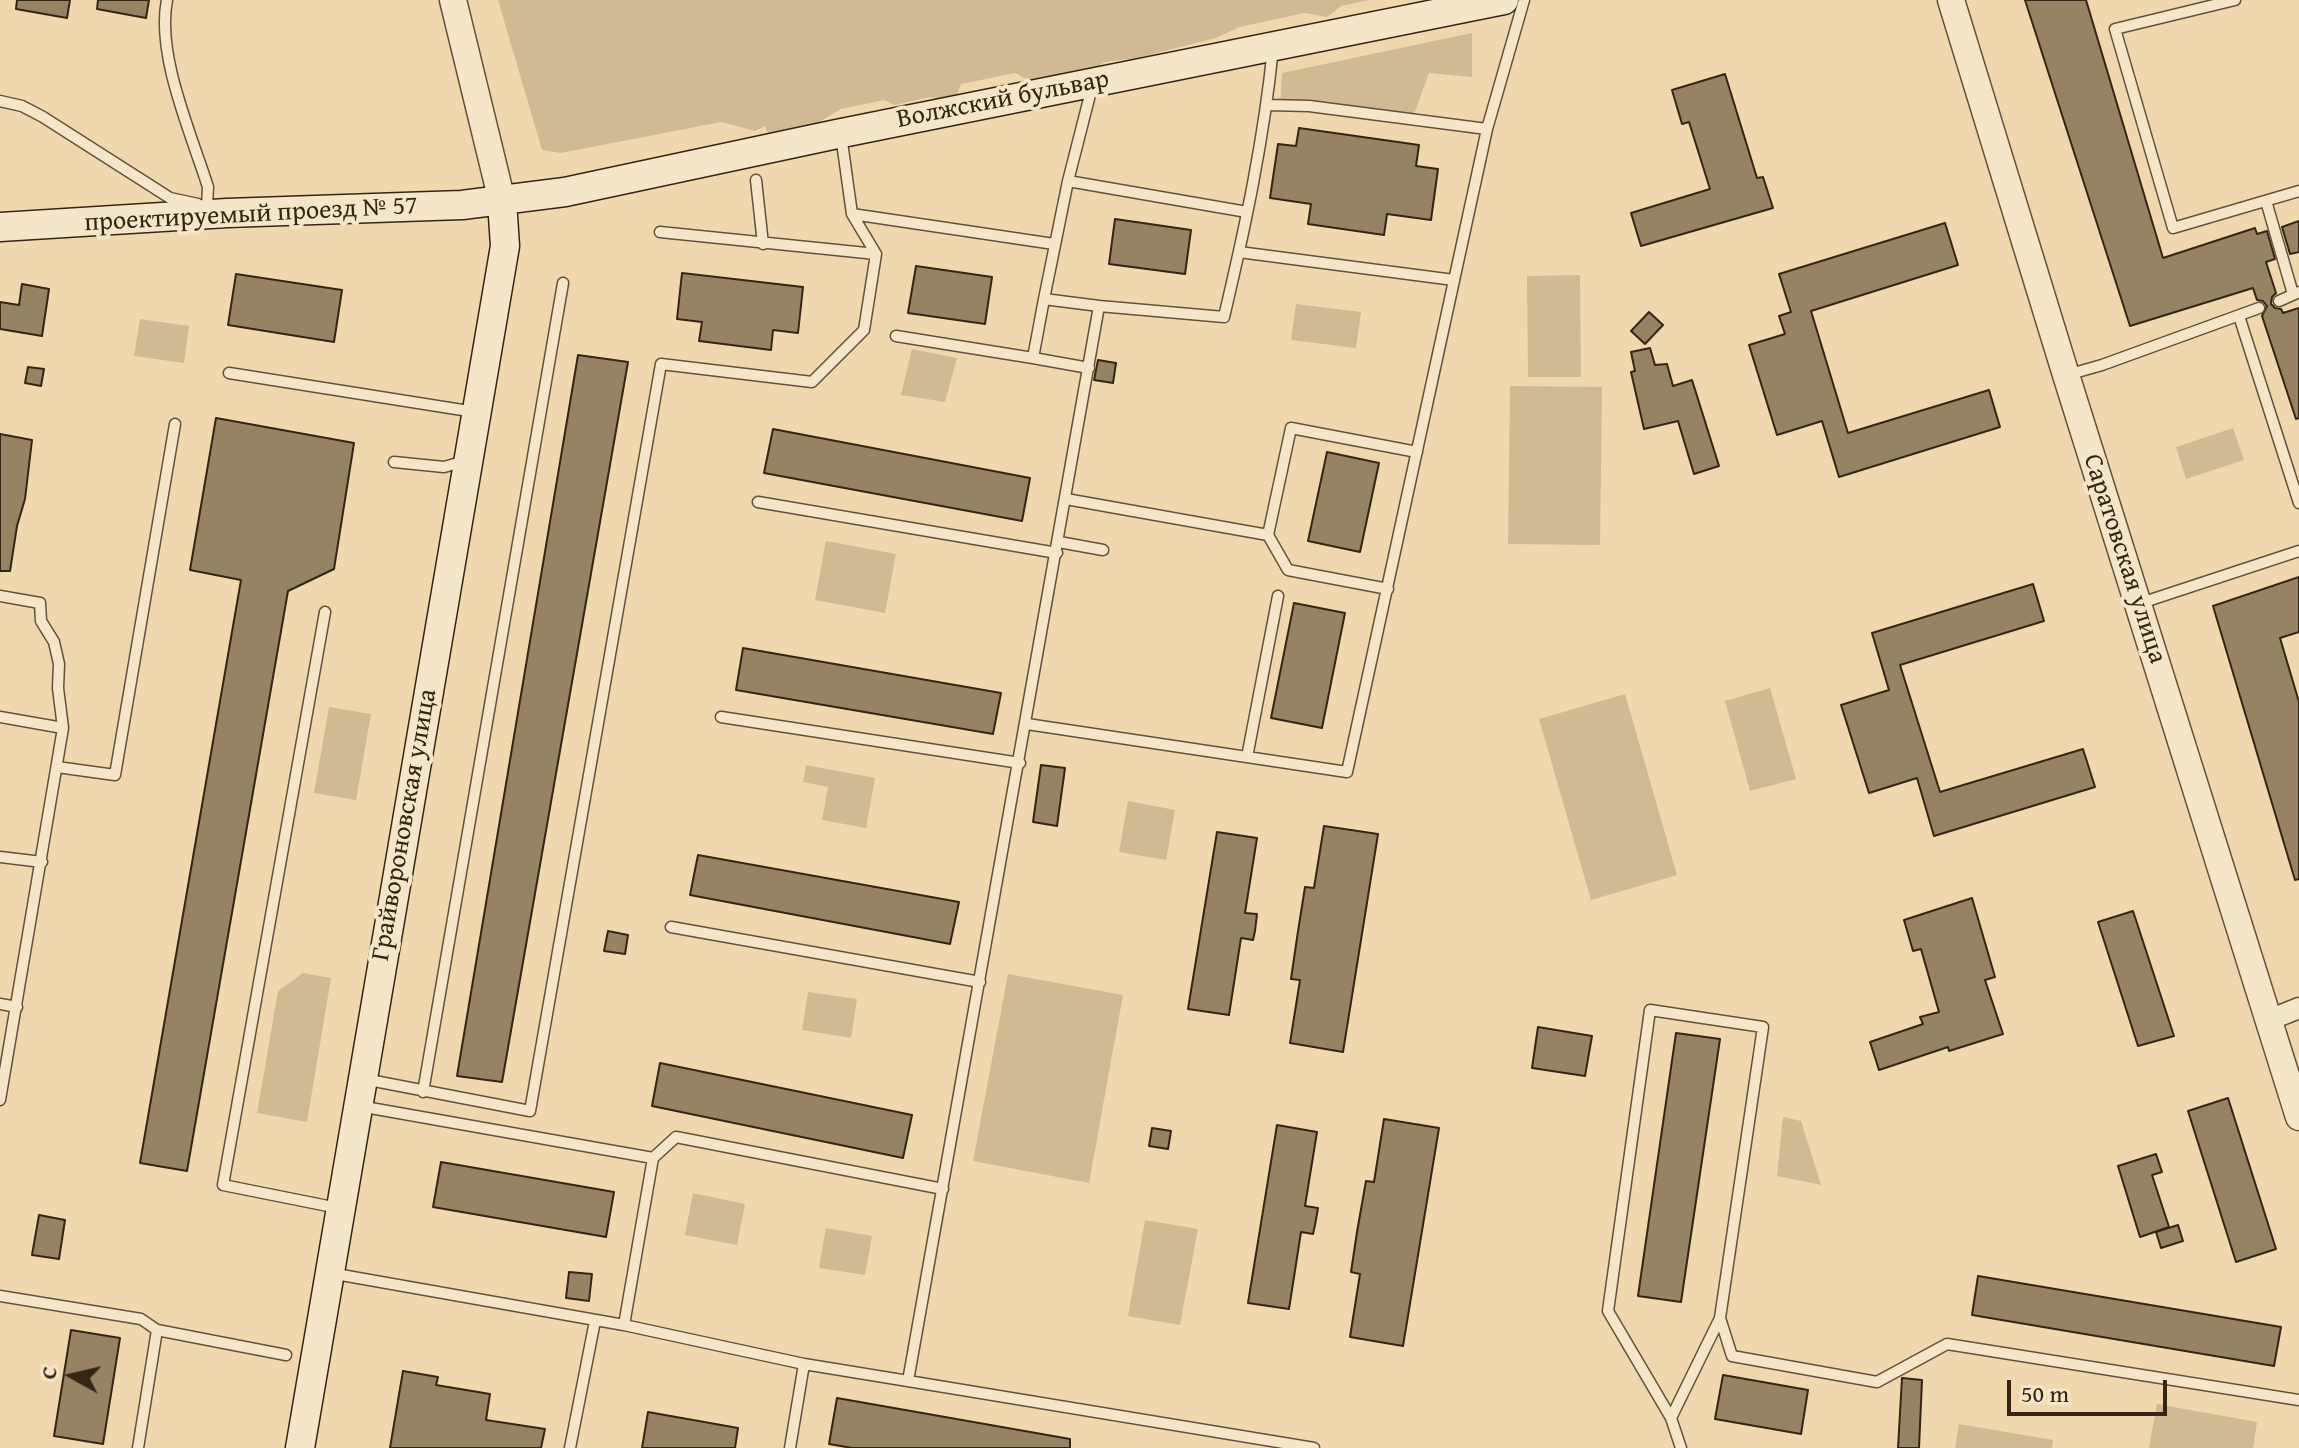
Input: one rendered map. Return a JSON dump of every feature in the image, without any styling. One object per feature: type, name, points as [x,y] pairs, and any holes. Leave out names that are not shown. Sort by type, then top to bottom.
[{"type":"main road","name":"Волжский бульвар","points":[[502,201],[565,192],[841,133],[1504,0]]},
{"type":"main road","name":"проектируемый проезд № 57","points":[[0,227],[217,210],[462,205],[502,201]]},
{"type":"main road","name":"Грайвороновская улица","points":[[300,1448],[505,246],[502,201]]},
{"type":"street","points":[[453,0],[502,201]]},
{"type":"street","name":"Саратовская улица","points":[[1951,0],[2269,1020],[2294,1080],[2299,1117]]},
{"type":"street","points":[[2269,1020],[2299,1008]]},
{"type":"lane","points":[[167,0],[163,20],[169,62],[217,210]]},
{"type":"lane","points":[[1027,724],[1347,772],[1487,129],[1524,0]]},
{"type":"lane","points":[[2235,0],[2193,5],[2115,29],[2173,228],[2299,191]]},
{"type":"lane","points":[[1044,299],[1224,317],[1268,105],[1273,46]]},
{"type":"lane","points":[[1033,358],[1054,244],[1093,82]]},
{"type":"lane","points":[[0,101],[22,106],[43,117],[170,198],[217,210]]},
{"type":"lane","points":[[1268,105],[1309,106],[1487,129]]},
{"type":"lane","points":[[360,1092],[423,1092],[530,1111],[661,364],[812,382],[864,330],[876,254],[852,214],[841,133]]},
{"type":"lane","points":[[756,180],[763,244]]},
{"type":"lane","points":[[1068,181],[1247,212]]},
{"type":"lane","points":[[2266,201],[2296,293],[2279,301]]},
{"type":"lane","points":[[852,214],[1054,244]]},
{"type":"lane","points":[[660,232],[876,254]]},
{"type":"lane","points":[[1239,252],[1454,280]]},
{"type":"lane","points":[[423,1092],[563,283]]},
{"type":"lane","points":[[908,1381],[1099,306]]},
{"type":"lane","points":[[2066,375],[2259,308]]},
{"type":"lane","points":[[2239,316],[2299,503]]},
{"type":"lane","points":[[896,336],[1089,368]]},
{"type":"lane","points":[[229,373],[477,412]]},
{"type":"lane","points":[[57,767],[115,775],[175,424]]},
{"type":"lane","points":[[1388,589],[1288,570],[1268,535],[1291,428],[1417,452]]},
{"type":"lane","points":[[394,462],[444,467],[467,461]]},
{"type":"lane","points":[[1066,499],[1268,535]]},
{"type":"lane","points":[[758,502],[1058,548],[1103,550]]},
{"type":"lane","points":[[2139,604],[2299,551]]},
{"type":"lane","points":[[0,596],[40,603],[41,621],[54,642],[59,664],[58,688],[63,728],[0,1100]]},
{"type":"lane","points":[[1247,757],[1278,596]]},
{"type":"lane","points":[[325,612],[223,1185],[340,1208]]},
{"type":"lane","points":[[0,717],[63,728]]},
{"type":"lane","points":[[721,717],[1020,763]]},
{"type":"lane","points":[[0,857],[42,862]]},
{"type":"lane","points":[[671,927],[980,982]]},
{"type":"lane","points":[[0,1004],[17,1007]]},
{"type":"lane","points":[[1671,1418],[1720,1318],[1763,1027],[1650,1010],[1608,1311],[1671,1418],[1681,1448]]},
{"type":"lane","points":[[360,1092],[653,1158]]},
{"type":"lane","points":[[624,1325],[653,1158],[676,1137],[943,1189]]},
{"type":"lane","points":[[329,1273],[624,1325],[804,1364],[1314,1448]]},
{"type":"lane","points":[[0,1296],[141,1319],[157,1330],[286,1355]]},
{"type":"lane","points":[[1720,1318],[1732,1356],[1877,1382],[1947,1344],[2299,1400]]},
{"type":"lane","points":[[570,1448],[595,1321]]},
{"type":"lane","points":[[138,1448],[157,1330]]},
{"type":"lane","points":[[790,1448],[804,1364]]},
{"type":"shaded area","points":[[498,0],[1369,0],[1341,6],[1327,17],[1305,13],[1240,27],[1216,38],[1137,58],[1105,62],[1080,77],[1028,80],[1015,73],[961,84],[955,101],[930,97],[895,105],[884,100],[841,109],[804,131],[768,135],[765,126],[755,131],[721,122],[561,153],[542,150]]},
{"type":"shaded area","points":[[1472,33],[1472,77],[1429,73],[1412,120],[1280,105],[1282,73]]},
{"type":"shaded area","points":[[1580,275],[1581,377],[1528,377],[1527,276]]},
{"type":"shaded area","points":[[1296,304],[1361,312],[1356,348],[1291,340]]},
{"type":"shaded area","points":[[140,319],[189,326],[184,363],[134,356]]},
{"type":"shaded area","points":[[912,349],[957,358],[945,402],[901,395]]},
{"type":"shaded area","points":[[1510,386],[1602,387],[1600,545],[1508,544]]},
{"type":"shaded area","points":[[2233,428],[2244,460],[2186,479],[2176,447]]},
{"type":"shaded area","points":[[826,541],[896,554],[885,613],[815,600]]},
{"type":"shaded area","points":[[1770,688],[1796,779],[1750,791],[1725,701]]},
{"type":"shaded area","points":[[1625,694],[1677,875],[1591,900],[1539,719]]},
{"type":"shaded area","points":[[329,707],[371,714],[356,800],[314,793]]},
{"type":"shaded area","points":[[806,765],[875,778],[866,828],[822,820],[828,787],[803,782]]},
{"type":"shaded area","points":[[1128,801],[1175,810],[1166,860],[1119,852]]},
{"type":"shaded area","points":[[303,973],[331,978],[307,1122],[257,1113],[278,991]]},
{"type":"shaded area","points":[[1008,974],[1123,995],[1089,1183],[973,1161]]},
{"type":"shaded area","points":[[808,992],[857,999],[851,1038],[802,1030]]},
{"type":"shaded area","points":[[1783,1117],[1801,1121],[1821,1185],[1777,1176]]},
{"type":"shaded area","points":[[693,1193],[745,1204],[737,1245],[685,1235]]},
{"type":"shaded area","points":[[1145,1220],[1198,1229],[1180,1325],[1128,1316]]},
{"type":"shaded area","points":[[826,1228],[872,1236],[865,1275],[819,1268]]},
{"type":"shaded area","points":[[2157,1404],[2257,1422],[2253,1448],[2149,1448]]},
{"type":"shaded area","points":[[1959,1424],[2053,1440],[2052,1448],[1955,1448]]},
{"type":"building","points":[[17,0],[70,0],[67,18],[16,9]]},
{"type":"building","points":[[98,0],[149,0],[146,18],[97,9]]},
{"type":"building","points":[[2025,0],[2086,0],[2163,258],[2255,228],[2257,234],[2267,231],[2275,259],[2266,262],[2276,293],[2271,304],[2283,313],[2299,308],[2299,418],[2296,419],[2262,316],[2267,306],[2257,300],[2253,288],[2130,326]]},
{"type":"building","points":[[1725,74],[1757,178],[1763,177],[1773,208],[1641,246],[1631,213],[1710,189],[1689,122],[1682,124],[1672,90]]},
{"type":"building","points":[[1299,128],[1419,145],[1416,166],[1438,169],[1431,220],[1387,214],[1384,235],[1308,224],[1311,204],[1270,198],[1278,144],[1296,146]]},
{"type":"building","points":[[1115,219],[1191,230],[1185,274],[1109,264]]},
{"type":"building","points":[[2299,221],[2299,252],[2290,254],[2282,227]]},
{"type":"building","points":[[1945,223],[1958,265],[1811,311],[1848,433],[1989,390],[2000,427],[1839,477],[1822,421],[1777,435],[1749,345],[1785,334],[1779,316],[1791,312],[1779,274]]},
{"type":"building","points":[[916,266],[992,277],[985,324],[908,313]]},
{"type":"building","points":[[682,273],[803,287],[798,333],[773,330],[771,350],[699,341],[702,322],[677,319]]},
{"type":"building","points":[[236,274],[342,290],[334,342],[228,325]]},
{"type":"building","points":[[22,284],[49,289],[42,336],[0,329],[0,302],[19,305]]},
{"type":"building","points":[[1649,312],[1663,325],[1645,344],[1631,331]]},
{"type":"building","points":[[1650,348],[1655,365],[1667,364],[1673,386],[1692,380],[1719,466],[1694,474],[1678,421],[1644,429],[1631,372],[1635,371],[1631,352]]},
{"type":"building","points":[[578,355],[628,362],[502,1082],[457,1076]]},
{"type":"building","points":[[1098,360],[1116,363],[1113,383],[1094,380]]},
{"type":"building","points":[[28,367],[44,369],[41,386],[25,383]]},
{"type":"building","points":[[216,418],[354,443],[334,569],[288,591],[187,1171],[140,1163],[241,580],[190,570]]},
{"type":"building","points":[[773,429],[1030,478],[1022,521],[764,473]]},
{"type":"building","points":[[0,434],[32,440],[25,499],[10,571],[0,571]]},
{"type":"building","points":[[1327,452],[1379,463],[1360,552],[1308,541]]},
{"type":"building","points":[[2299,577],[2299,632],[2280,638],[2299,702],[2299,879],[2295,880],[2213,606]]},
{"type":"building","points":[[2033,584],[2044,621],[1900,665],[1940,792],[2083,749],[2095,787],[1934,836],[1917,778],[1869,793],[1841,705],[1889,690],[1872,633]]},
{"type":"building","points":[[1294,603],[1345,613],[1322,728],[1271,718]]},
{"type":"building","points":[[743,648],[1001,693],[993,734],[736,690]]},
{"type":"building","points":[[1041,765],[1065,768],[1057,826],[1033,822]]},
{"type":"building","points":[[1324,826],[1378,834],[1343,1052],[1290,1043],[1300,980],[1291,979],[1297,938],[1305,887],[1314,888]]},
{"type":"building","points":[[1217,832],[1257,838],[1245,913],[1257,914],[1255,931],[1253,940],[1241,938],[1229,1015],[1188,1009]]},
{"type":"building","points":[[698,855],[959,902],[950,944],[690,895]]},
{"type":"building","points":[[1972,898],[1995,977],[1985,980],[2003,1034],[1949,1051],[1948,1047],[1879,1070],[1870,1042],[1923,1024],[1920,1017],[1939,1012],[1921,949],[1913,951],[1904,920]]},
{"type":"building","points":[[2133,911],[2174,1036],[2138,1046],[2098,922]]},
{"type":"building","points":[[608,931],[628,935],[625,954],[604,951]]},
{"type":"building","points":[[1538,1027],[1592,1036],[1585,1076],[1532,1068]]},
{"type":"building","points":[[1676,1033],[1720,1039],[1681,1302],[1638,1296]]},
{"type":"building","points":[[660,1063],[912,1115],[903,1158],[652,1106]]},
{"type":"building","points":[[2228,1098],[2276,1249],[2236,1262],[2188,1111]]},
{"type":"building","points":[[1384,1119],[1439,1128],[1403,1346],[1350,1337],[1360,1274],[1351,1272],[1357,1232],[1366,1181],[1374,1182]]},
{"type":"building","points":[[1277,1125],[1317,1132],[1305,1206],[1318,1208],[1313,1234],[1301,1232],[1289,1309],[1248,1303]]},
{"type":"building","points":[[1152,1128],[1171,1131],[1168,1149],[1149,1146]]},
{"type":"building","points":[[2156,1154],[2162,1172],[2152,1175],[2169,1227],[2140,1237],[2118,1166]]},
{"type":"building","points":[[441,1162],[614,1192],[606,1237],[433,1207]]},
{"type":"building","points":[[39,1215],[65,1220],[59,1259],[32,1255]]},
{"type":"building","points":[[2178,1225],[2183,1241],[2161,1248],[2156,1232]]},
{"type":"building","points":[[569,1272],[592,1274],[589,1301],[566,1298]]},
{"type":"building","points":[[1978,1276],[2281,1327],[2274,1366],[1972,1315]]},
{"type":"building","points":[[71,1330],[120,1338],[103,1444],[54,1436]]},
{"type":"building","points":[[403,1371],[438,1377],[436,1385],[490,1394],[486,1420],[545,1429],[541,1448],[390,1448]]},
{"type":"building","points":[[1723,1375],[1808,1390],[1801,1434],[1715,1419]]},
{"type":"building","points":[[1902,1378],[1922,1380],[1919,1448],[1898,1448]]},
{"type":"building","points":[[837,1398],[1070,1439],[1070,1448],[852,1448],[829,1444]]},
{"type":"building","points":[[648,1412],[738,1428],[735,1448],[642,1448]]}]
